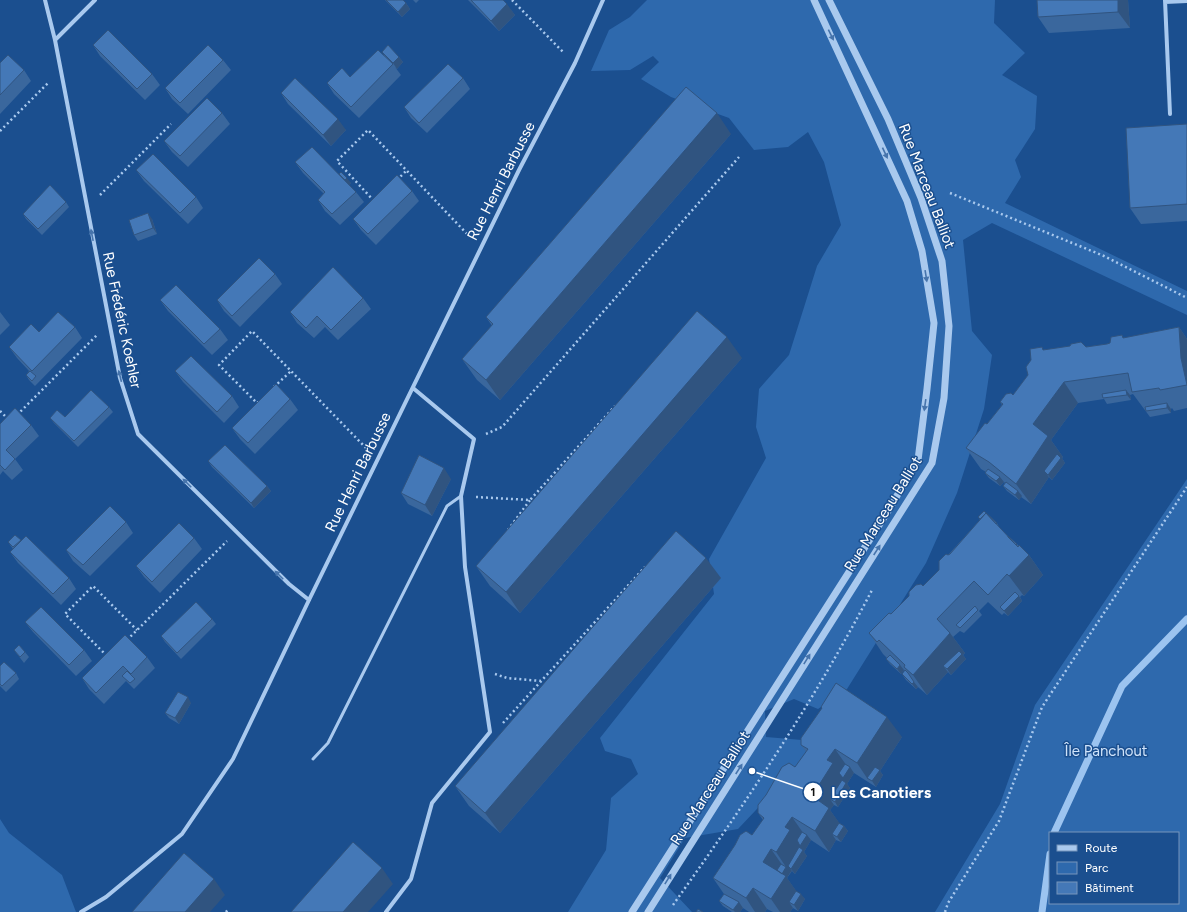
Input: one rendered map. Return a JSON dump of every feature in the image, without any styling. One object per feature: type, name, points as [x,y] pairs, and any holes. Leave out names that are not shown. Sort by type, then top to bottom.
[{"type":"street","name":"Rue Frédéric Koehler","points":[[45,0],[55,40],[120,378],[138,434],[289,584],[309,600]]},
{"type":"street","points":[[55,40],[95,0]]},
{"type":"street","name":"Rue Henri Barbusse","points":[[81,912],[106,897],[182,834],[233,759],[481,248],[575,63],[603,0]]},
{"type":"street","name":"Rue Marceau Balliot","points":[[632,912],[888,510],[918,460],[934,323],[922,251],[907,201],[814,0]]},
{"type":"street","name":"Rue Marceau Balliot","points":[[648,912],[932,463],[944,398],[949,326],[942,261],[921,198],[888,119],[829,0]]},
{"type":"street","points":[[1170,114],[1165,1],[1187,1]]},
{"type":"street","points":[[386,912],[411,879],[432,803],[490,732],[465,567],[461,496],[474,438],[413,388]]},
{"type":"lane","points":[[313,759],[328,743],[447,506],[461,496]]},
{"type":"path","points":[[512,0],[575,63]]},
{"type":"path","points":[[0,130],[61,71]]},
{"type":"path","points":[[87,208],[171,124]]},
{"type":"path","points":[[380,196],[374,201],[337,161],[368,130],[481,248]]},
{"type":"path","points":[[474,438],[502,427],[739,157]]},
{"type":"path","points":[[396,181],[407,170]]},
{"type":"path","points":[[950,193],[1104,256],[1187,298]]},
{"type":"path","points":[[16,416],[109,324]]},
{"type":"path","points":[[263,398],[257,403],[219,365],[252,331],[378,459]]},
{"type":"path","points":[[268,392],[291,371]]},
{"type":"path","points":[[504,535],[530,500],[620,400]]},
{"type":"path","points":[[0,411],[10,421]]},
{"type":"path","points":[[945,912],[948,903],[999,821],[1042,707],[1187,487]]},
{"type":"path","points":[[461,496],[530,500]]},
{"type":"path","points":[[126,642],[236,531]]},
{"type":"path","points":[[490,732],[506,721],[646,566]]},
{"type":"path","points":[[673,906],[715,846],[844,644],[875,584]]},
{"type":"path","points":[[109,658],[65,614],[93,586],[137,630]]},
{"type":"path","points":[[481,670],[507,678],[542,681]]},
{"type":"path","points":[[226,912],[229,908]]},
{"type":"green space","points":[[647,0],[995,0],[994,23],[1025,53],[1002,75],[1037,96],[1035,129],[1015,160],[1021,177],[1005,203],[1187,291],[1187,315],[992,223],[963,240],[972,331],[992,355],[984,409],[957,493],[926,563],[847,689],[818,709],[794,699],[765,711],[766,737],[802,740],[809,750],[792,772],[738,829],[685,838],[660,878],[692,912],[568,912],[606,850],[611,798],[638,774],[631,759],[605,751],[600,738],[714,594],[709,559],[766,458],[756,427],[759,389],[789,355],[817,266],[841,225],[824,162],[808,132],[788,147],[754,150],[729,118],[671,97],[641,79],[659,62],[653,56],[630,70],[591,71],[609,30],[630,17]]},
{"type":"green space","name":"Île Panchout","points":[[1187,479],[1187,912],[935,912],[1000,804],[1035,705]]},
{"type":"green space","points":[[0,819],[9,833],[62,875],[76,912],[0,912]]},
{"type":"building","points":[[386,0],[403,0],[406,3],[398,12]]},
{"type":"building","points":[[471,0],[503,0],[507,4],[491,21]]},
{"type":"building","points":[[1037,0],[1118,0],[1118,12],[1038,17]]},
{"type":"building","points":[[108,30],[152,74],[137,89],[93,45]]},
{"type":"building","points":[[208,45],[223,60],[180,103],[165,88]]},
{"type":"building","points":[[388,45],[399,57],[393,63],[382,52]]},
{"type":"building","points":[[378,50],[393,64],[351,107],[327,83],[342,68],[350,77]]},
{"type":"building","points":[[8,55],[24,70],[0,95],[0,63]]},
{"type":"building","points":[[448,64],[463,78],[419,123],[404,107]]},
{"type":"building","points":[[295,78],[338,119],[323,135],[281,93]]},
{"type":"building","points":[[686,87],[717,113],[486,380],[462,359],[493,324],[486,317]]},
{"type":"building","points":[[207,98],[222,113],[180,156],[164,141]]},
{"type":"building","points":[[1187,124],[1187,204],[1130,208],[1126,128]]},
{"type":"building","points":[[312,147],[356,192],[332,214],[318,200],[325,192],[295,162]]},
{"type":"building","points":[[153,154],[196,197],[180,213],[136,170]]},
{"type":"building","points":[[341,172],[347,178],[345,180],[339,174]]},
{"type":"building","points":[[397,175],[412,191],[368,234],[353,219]]},
{"type":"building","points":[[50,185],[66,202],[38,229],[23,214]]},
{"type":"building","points":[[148,213],[153,228],[134,235],[129,220]]},
{"type":"building","points":[[259,258],[275,274],[232,316],[217,300]]},
{"type":"building","points":[[333,267],[363,298],[331,330],[317,316],[306,328],[290,312]]},
{"type":"building","points":[[176,285],[220,329],[204,344],[160,300]]},
{"type":"building","points":[[697,311],[727,337],[506,592],[476,566]]},
{"type":"building","points":[[58,312],[75,327],[32,371],[9,347],[31,324],[39,332]]},
{"type":"building","points":[[1179,327],[1181,358],[1187,385],[1160,390],[1159,388],[1132,392],[1128,373],[1064,382],[1033,424],[1048,436],[1016,484],[989,462],[966,448],[985,423],[987,424],[1003,404],[1000,402],[1006,394],[1011,393],[1013,395],[1028,375],[1026,367],[1031,360],[1030,349],[1042,347],[1043,350],[1070,346],[1071,344],[1081,342],[1086,347],[1107,344],[1110,343],[1111,337],[1122,335],[1123,338]]},
{"type":"building","points":[[191,356],[232,396],[217,412],[175,371]]},
{"type":"building","points":[[30,371],[36,376],[32,381],[26,375]]},
{"type":"building","points":[[276,384],[290,399],[248,443],[232,428]]},
{"type":"building","points":[[91,390],[109,407],[74,441],[50,418],[57,410],[65,417]]},
{"type":"building","points":[[1126,390],[1127,395],[1103,398],[1102,394]]},
{"type":"building","points":[[1167,403],[1167,408],[1146,411],[1145,407]]},
{"type":"building","points":[[15,408],[31,425],[6,450],[15,459],[5,470],[0,465],[0,424]]},
{"type":"building","points":[[225,445],[267,486],[251,503],[208,461]]},
{"type":"building","points":[[1057,454],[1061,458],[1048,475],[1044,471]]},
{"type":"building","points":[[419,455],[444,468],[425,505],[401,493]]},
{"type":"building","points":[[988,469],[1000,477],[996,481],[985,473]]},
{"type":"building","points":[[1006,482],[1018,491],[1015,495],[1003,486]]},
{"type":"building","points":[[110,506],[126,522],[83,565],[66,550]]},
{"type":"building","points":[[984,511],[997,523],[996,524],[986,513],[980,519],[978,517]]},
{"type":"building","points":[[986,513],[1018,547],[1019,545],[1029,555],[1009,576],[1007,574],[988,595],[974,581],[937,619],[950,633],[913,675],[904,667],[905,665],[879,640],[877,642],[869,633],[909,596],[909,592],[916,585],[921,584],[923,586],[939,570],[939,561],[946,554],[950,554]]},
{"type":"building","points":[[179,523],[194,538],[152,582],[136,566]]},
{"type":"building","points":[[676,531],[706,558],[485,813],[455,786]]},
{"type":"building","points":[[15,535],[21,540],[13,547],[8,542]]},
{"type":"building","points":[[26,536],[69,578],[53,594],[10,552]]},
{"type":"building","points":[[1008,537],[1017,544],[1016,545]]},
{"type":"building","points":[[1015,592],[1019,596],[1004,611],[1000,607]]},
{"type":"building","points":[[196,602],[212,619],[177,653],[161,636]]},
{"type":"building","points":[[975,606],[978,610],[960,628],[956,625]]},
{"type":"building","points":[[41,607],[84,650],[69,665],[25,622]]},
{"type":"building","points":[[125,635],[147,657],[131,674],[123,666],[96,693],[82,678]]},
{"type":"building","points":[[19,645],[25,652],[20,657],[14,650]]},
{"type":"building","points":[[959,651],[962,654],[947,669],[943,666]]},
{"type":"building","points":[[890,655],[900,665],[897,669],[886,659]]},
{"type":"building","points":[[4,662],[16,673],[2,686],[0,684],[0,666]]},
{"type":"building","points":[[905,670],[914,682],[912,684],[902,674]]},
{"type":"building","points":[[127,671],[135,679],[130,683],[122,676]]},
{"type":"building","points":[[836,683],[887,717],[857,763],[835,749],[827,760],[833,763],[812,796],[829,808],[815,831],[792,817],[785,827],[790,830],[777,851],[776,852],[771,849],[763,862],[786,876],[771,899],[753,888],[746,898],[713,878],[740,835],[746,831],[752,835],[764,818],[758,813],[758,805],[766,795],[782,767],[789,763],[795,767],[808,749],[801,745],[801,738],[822,708],[821,707]]},
{"type":"building","points":[[178,692],[188,697],[175,718],[165,713]]},
{"type":"building","points":[[845,764],[850,767],[843,778],[839,773]]},
{"type":"building","points":[[875,767],[880,770],[872,781],[867,778]]},
{"type":"building","points":[[842,780],[846,783],[835,802],[830,799]]},
{"type":"building","points":[[839,823],[844,826],[837,837],[832,834]]},
{"type":"building","points":[[802,832],[807,835],[800,846],[797,840]]},
{"type":"building","points":[[353,842],[382,868],[343,912],[291,912]]},
{"type":"building","points":[[799,847],[803,850],[791,869],[788,866]]},
{"type":"building","points":[[184,853],[214,879],[185,912],[132,912]]},
{"type":"building","points":[[781,864],[786,867],[782,874],[777,870]]},
{"type":"building","points":[[796,891],[801,894],[794,905],[789,902]]},
{"type":"building","points":[[724,894],[739,902],[733,910],[719,901]]},
{"type":"building","points":[[698,909],[703,912],[696,912]]},
{"type":"waterway","points":[[1054,832],[1122,686],[1187,619]]},
{"type":"waterway","points":[[1042,912],[1049,861]]},
{"type":"place","name":"Les Canotiers","points":[[752,771]]}]
